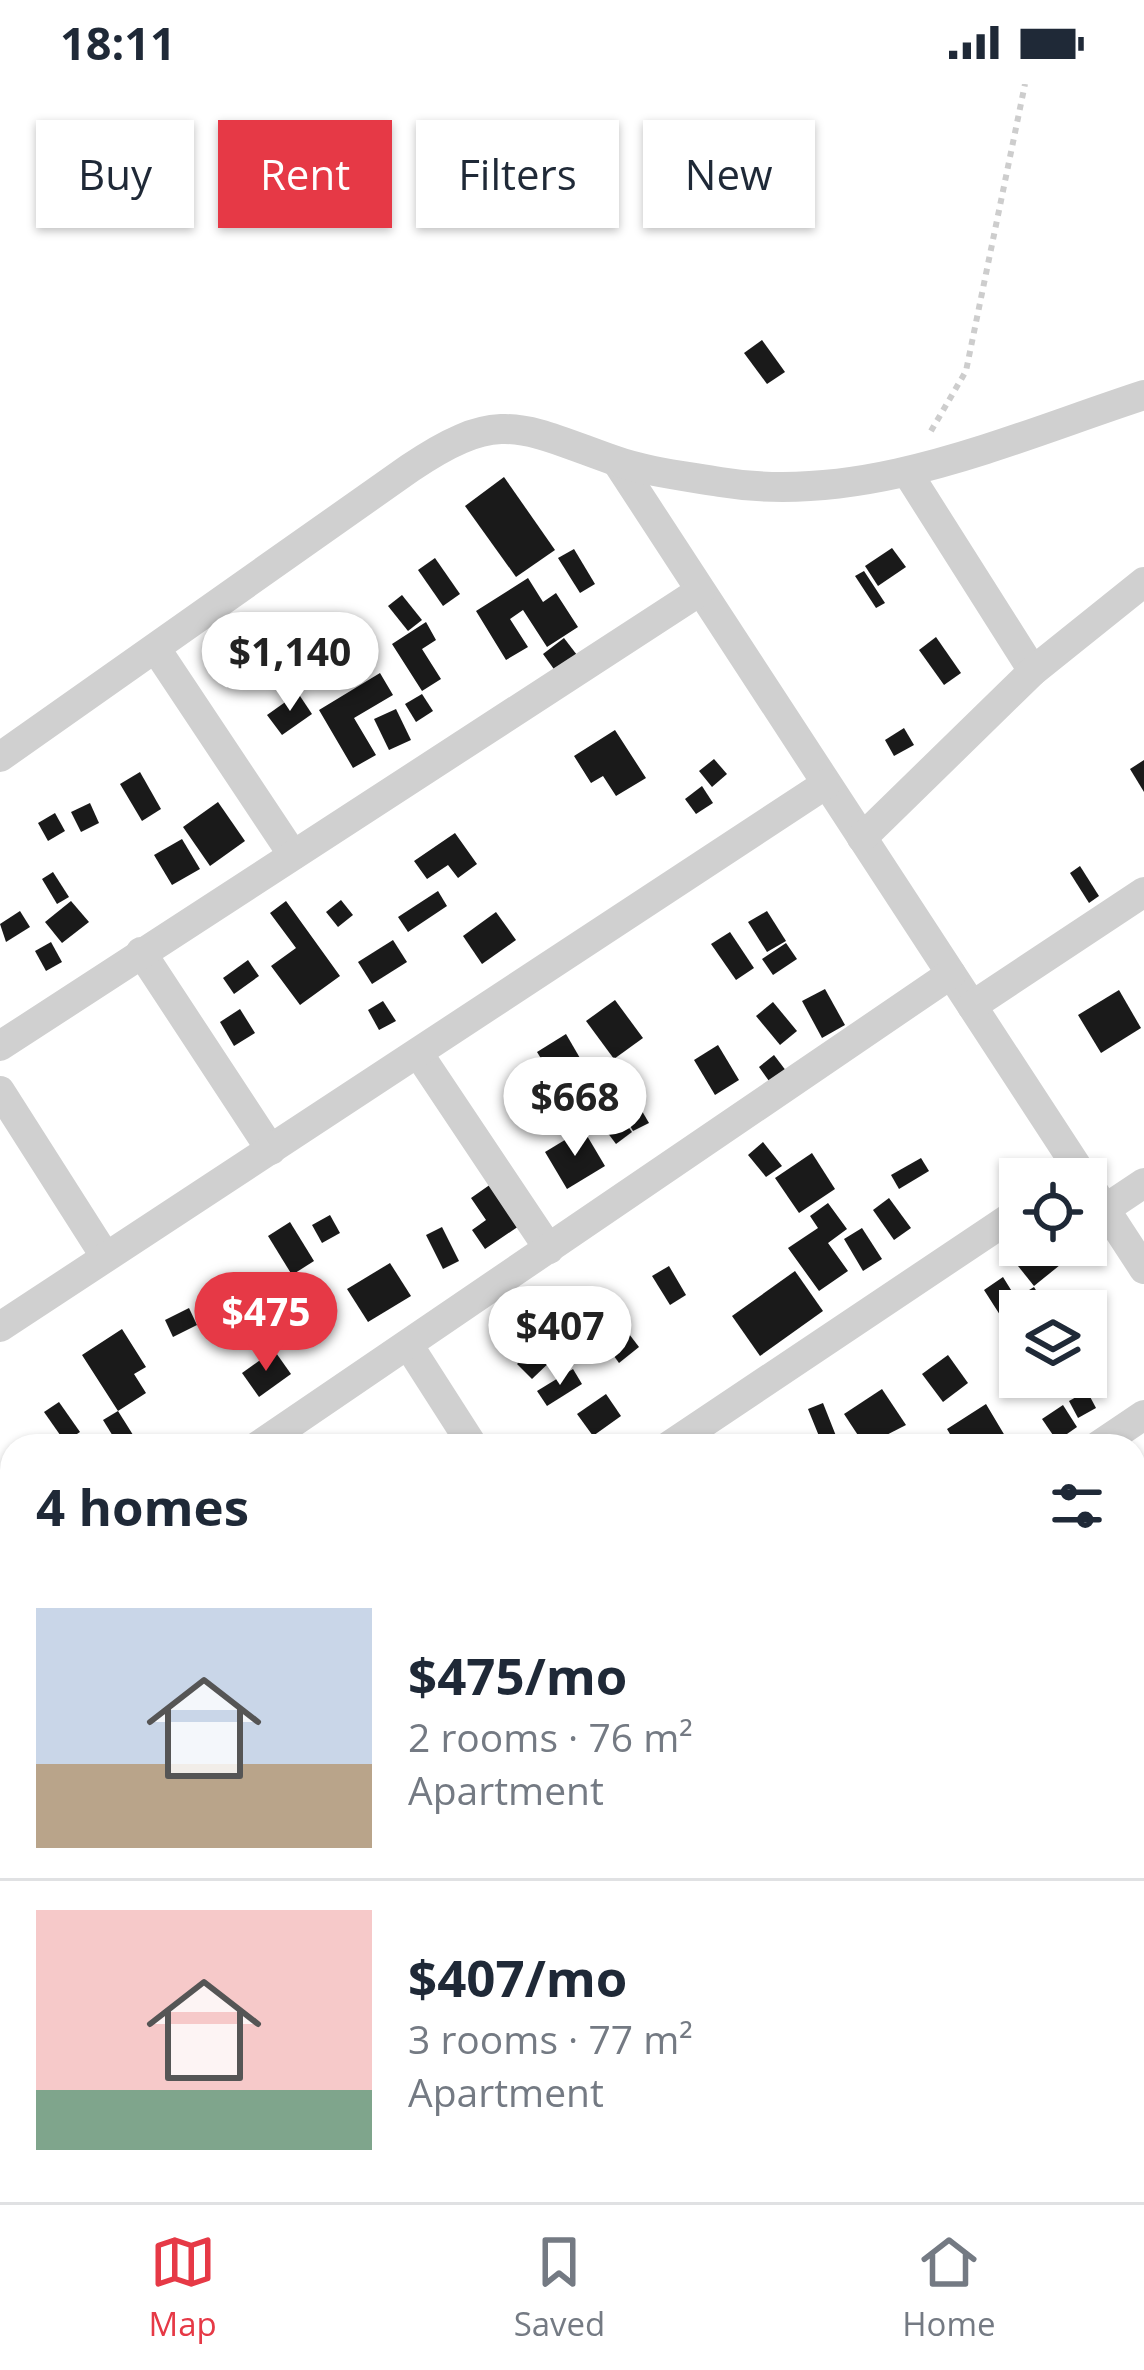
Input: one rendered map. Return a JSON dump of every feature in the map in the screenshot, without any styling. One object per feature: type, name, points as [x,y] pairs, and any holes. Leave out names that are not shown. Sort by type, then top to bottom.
[{"type":"street","points":[[0,757],[426,458],[477,432],[533,430],[617,462],[778,489],[907,472],[1144,395]]},
{"type":"street","points":[[617,462],[1068,1158]]},
{"type":"street","points":[[907,472],[1033,671]]},
{"type":"street","points":[[862,838],[1033,671],[1144,582]]},
{"type":"street","points":[[0,1046],[700,591]]},
{"type":"street","points":[[156,649],[293,855]]},
{"type":"street","points":[[0,1327],[826,784]]},
{"type":"street","points":[[972,1006],[1144,892]]},
{"type":"street","points":[[141,952],[271,1150]]},
{"type":"street","points":[[276,1434],[951,974]]},
{"type":"street","points":[[418,1053],[549,1249]]},
{"type":"street","points":[[0,1091],[105,1256]]},
{"type":"street","points":[[1107,1208],[1144,1183]]},
{"type":"street","points":[[1107,1212],[1144,1269]]},
{"type":"street","points":[[690,1434],[999,1225]]},
{"type":"street","points":[[409,1346],[465,1434]]},
{"type":"street","points":[[1116,1434],[1144,1415]]},
{"type":"path","points":[[907,472],[966,370],[1025,84]]},
{"type":"building","points":[[762,340],[785,372],[767,384],[744,353]]},
{"type":"building","points":[[504,477],[555,550],[516,577],[465,506]]},
{"type":"building","points":[[892,548],[906,567],[878,586],[865,566]]},
{"type":"building","points":[[574,549],[595,584],[580,593],[558,558]]},
{"type":"building","points":[[435,558],[460,594],[443,606],[418,570]]},
{"type":"building","points":[[864,571],[885,603],[876,608],[855,576]]},
{"type":"building","points":[[528,578],[543,602],[556,593],[578,627],[547,647],[523,610],[510,619],[528,647],[506,660],[476,611]]},
{"type":"building","points":[[402,595],[422,620],[408,631],[388,606]]},
{"type":"building","points":[[426,622],[436,640],[422,649],[441,679],[422,691],[392,644]]},
{"type":"building","points":[[936,637],[961,673],[944,685],[919,650]]},
{"type":"building","points":[[564,638],[577,655],[556,672],[543,654]]},
{"type":"building","points":[[234,659],[245,677],[228,688],[216,669]]},
{"type":"building","points":[[284,665],[298,686],[283,695],[270,674]]},
{"type":"building","points":[[380,673],[393,695],[354,718],[376,755],[353,768],[319,710]]},
{"type":"building","points":[[298,693],[312,714],[282,735],[267,715]]},
{"type":"building","points":[[422,694],[433,711],[416,722],[405,704]]},
{"type":"building","points":[[396,709],[411,740],[389,750],[374,719]]},
{"type":"building","points":[[904,728],[914,745],[894,756],[885,740]]},
{"type":"building","points":[[615,730],[646,778],[616,796],[603,776],[591,783],[574,756]]},
{"type":"building","points":[[714,759],[727,774],[712,787],[699,771]]},
{"type":"building","points":[[1144,760],[1144,792],[1130,769]]},
{"type":"building","points":[[140,772],[161,809],[142,821],[120,784]]},
{"type":"building","points":[[702,786],[713,803],[696,814],[685,799]]},
{"type":"building","points":[[218,802],[245,841],[210,866],[183,827]]},
{"type":"building","points":[[90,803],[99,823],[81,832],[71,812]]},
{"type":"building","points":[[55,813],[65,831],[48,841],[38,823]]},
{"type":"building","points":[[455,833],[477,864],[458,878],[448,865],[427,879],[414,861]]},
{"type":"building","points":[[182,839],[200,869],[172,885],[154,855]]},
{"type":"building","points":[[1080,866],[1099,896],[1089,903],[1070,873]]},
{"type":"building","points":[[53,872],[69,897],[57,904],[42,879]]},
{"type":"building","points":[[438,891],[447,906],[408,932],[398,917]]},
{"type":"building","points":[[341,900],[353,915],[338,927],[326,912]]},
{"type":"building","points":[[71,901],[89,922],[62,943],[45,922]]},
{"type":"building","points":[[286,901],[340,976],[300,1005],[271,966],[296,948],[270,913]]},
{"type":"building","points":[[20,911],[30,927],[6,942],[0,924]]},
{"type":"building","points":[[767,911],[786,941],[767,952],[748,922]]},
{"type":"building","points":[[496,912],[516,940],[482,964],[463,936]]},
{"type":"building","points":[[730,932],[754,968],[736,980],[711,944]]},
{"type":"building","points":[[393,940],[407,962],[372,984],[358,962]]},
{"type":"building","points":[[51,942],[62,962],[46,971],[35,951]]},
{"type":"building","points":[[786,943],[797,959],[773,975],[762,959]]},
{"type":"building","points":[[248,960],[259,976],[234,994],[223,978]]},
{"type":"building","points":[[825,989],[845,1025],[822,1038],[802,1001]]},
{"type":"building","points":[[1119,990],[1141,1028],[1101,1053],[1078,1015]]},
{"type":"building","points":[[615,1000],[643,1038],[614,1059],[586,1021]]},
{"type":"building","points":[[383,1001],[396,1021],[379,1030],[368,1010]]},
{"type":"building","points":[[773,1002],[797,1031],[780,1045],[756,1016]]},
{"type":"building","points":[[240,1009],[255,1033],[234,1046],[220,1022]]},
{"type":"building","points":[[566,1034],[584,1065],[556,1083],[537,1052]]},
{"type":"building","points":[[718,1045],[739,1080],[715,1095],[694,1060]]},
{"type":"building","points":[[774,1055],[790,1076],[774,1088],[759,1067]]},
{"type":"building","points":[[622,1077],[649,1123],[633,1131],[607,1086]]},
{"type":"building","points":[[618,1112],[632,1132],[616,1144],[601,1124]]},
{"type":"building","points":[[583,1129],[605,1166],[567,1189],[545,1152]]},
{"type":"building","points":[[763,1142],[782,1166],[766,1177],[748,1155]]},
{"type":"building","points":[[812,1153],[835,1189],[799,1213],[775,1178]]},
{"type":"building","points":[[921,1158],[929,1171],[899,1189],[891,1175]]},
{"type":"building","points":[[491,1184],[519,1226],[485,1249],[472,1230],[486,1220],[471,1198]]},
{"type":"building","points":[[889,1198],[911,1228],[894,1240],[873,1210]]},
{"type":"building","points":[[828,1203],[847,1229],[828,1243],[848,1271],[819,1291],[788,1248],[818,1228],[810,1216]]},
{"type":"building","points":[[330,1215],[340,1233],[322,1243],[312,1225]]},
{"type":"building","points":[[290,1222],[314,1261],[292,1275],[268,1236]]},
{"type":"building","points":[[442,1227],[459,1261],[443,1269],[426,1235]]},
{"type":"building","points":[[862,1228],[882,1259],[863,1271],[844,1239]]},
{"type":"building","points":[[390,1263],[411,1296],[368,1322],[347,1289]]},
{"type":"building","points":[[669,1266],[686,1295],[670,1305],[652,1276]]},
{"type":"building","points":[[1018,1266],[1059,1266],[1034,1286]]},
{"type":"building","points":[[795,1271],[823,1311],[760,1356],[732,1316]]},
{"type":"building","points":[[1003,1277],[1011,1290],[999,1290],[999,1313],[984,1290]]},
{"type":"building","points":[[189,1308],[197,1325],[173,1337],[165,1320]]},
{"type":"building","points":[[122,1329],[146,1367],[134,1374],[146,1393],[118,1411],[82,1355]]},
{"type":"building","points":[[626,1330],[639,1347],[619,1363],[606,1345]]},
{"type":"building","points":[[540,1341],[555,1357],[532,1379],[517,1364]]},
{"type":"building","points":[[274,1350],[291,1374],[259,1397],[242,1373]]},
{"type":"building","points":[[948,1355],[968,1383],[943,1402],[922,1374]]},
{"type":"building","points":[[573,1369],[582,1384],[547,1406],[537,1391]]},
{"type":"building","points":[[882,1389],[906,1425],[888,1434],[857,1434],[844,1414]]},
{"type":"building","points":[[606,1394],[621,1416],[592,1434],[577,1414]]},
{"type":"building","points":[[1091,1398],[1096,1408],[1078,1418],[1069,1401]]},
{"type":"building","points":[[59,1402],[80,1432],[59,1434],[44,1412]]},
{"type":"building","points":[[823,1403],[835,1434],[818,1434],[808,1409]]},
{"type":"building","points":[[986,1404],[1004,1434],[950,1434],[947,1429]]},
{"type":"building","points":[[1063,1405],[1077,1427],[1067,1434],[1052,1434],[1042,1419]]},
{"type":"building","points":[[118,1411],[132,1434],[112,1434],[103,1420]]}]
